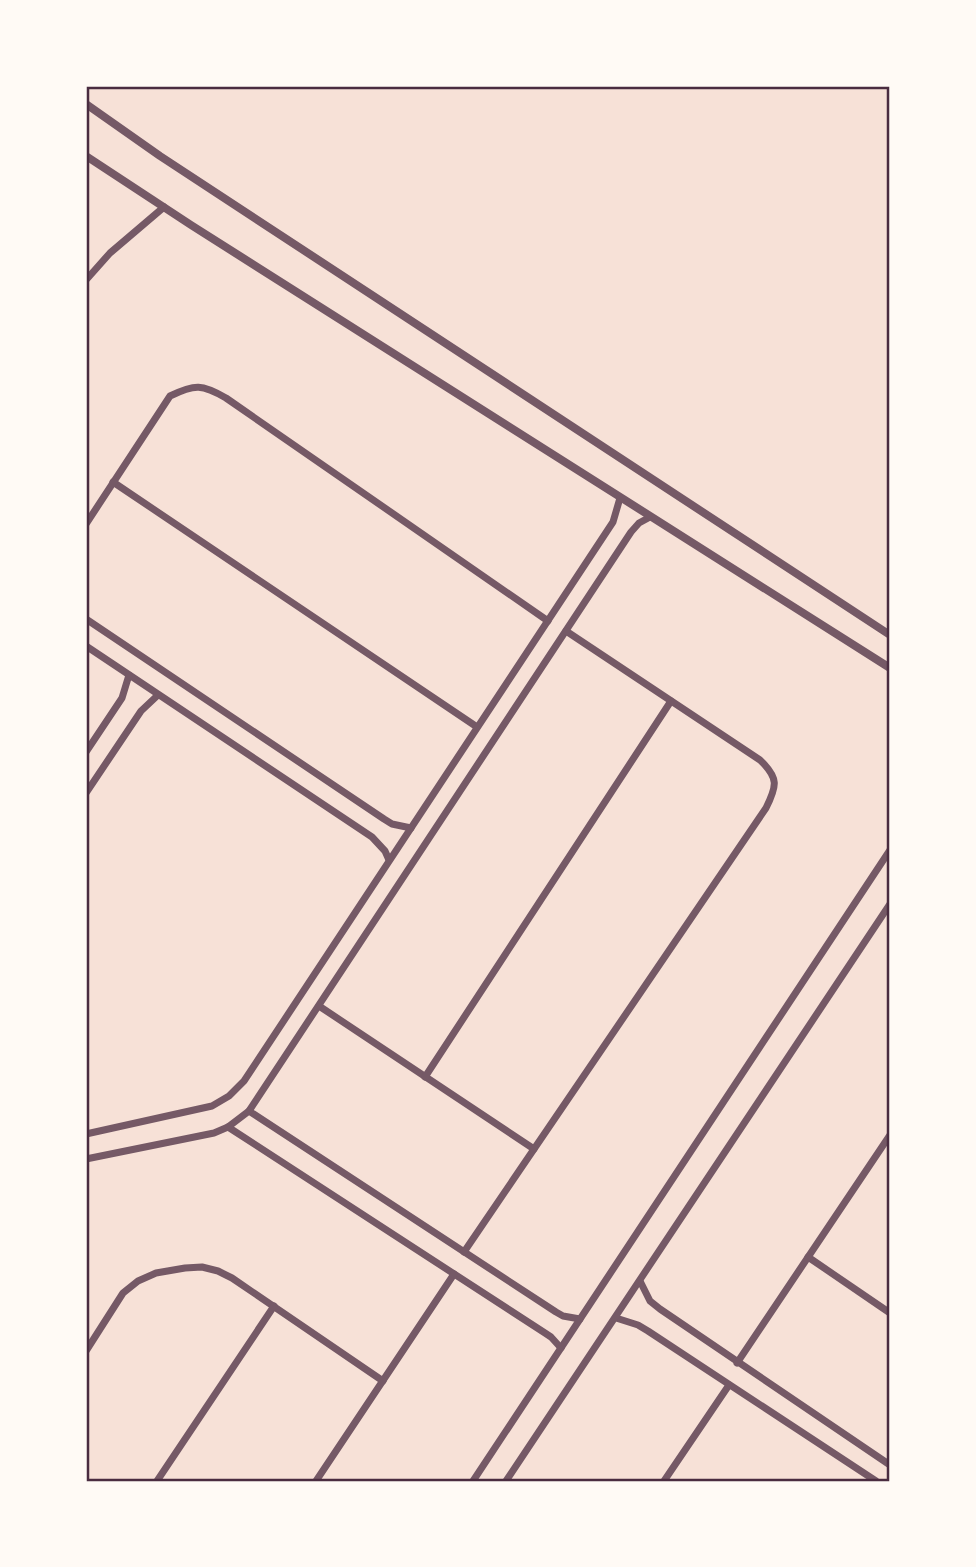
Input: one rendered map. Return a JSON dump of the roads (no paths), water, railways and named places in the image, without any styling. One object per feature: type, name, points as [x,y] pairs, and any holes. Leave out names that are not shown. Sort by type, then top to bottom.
[{"type":"street","points":[[86,104],[172,164],[890,635]]},
{"type":"street","points":[[86,156],[890,668]]},
{"type":"street","points":[[86,280],[110,253],[164,207]]},
{"type":"street","points":[[86,524],[170,396],[189,387],[209,388],[548,621]]},
{"type":"street","points":[[113,482],[477,727]]},
{"type":"street","points":[[86,1134],[212,1106],[229,1096],[244,1081],[613,522],[620,498]]},
{"type":"street","points":[[86,1159],[214,1133],[228,1127],[249,1111],[631,531],[650,517]]},
{"type":"street","points":[[86,619],[384,819],[392,824],[411,828]]},
{"type":"street","points":[[464,1252],[773,794],[775,780],[770,769],[760,760],[566,631]]},
{"type":"street","points":[[86,646],[372,837],[390,860]]},
{"type":"street","points":[[86,752],[122,698],[129,675]]},
{"type":"street","points":[[86,793],[141,711],[158,695]]},
{"type":"street","points":[[425,1077],[671,701]]},
{"type":"street","points":[[473,1481],[890,850]]},
{"type":"street","points":[[506,1481],[890,904]]},
{"type":"street","points":[[319,1006],[534,1149]]},
{"type":"street","points":[[249,1111],[556,1312],[580,1319]]},
{"type":"street","points":[[228,1127],[551,1337],[561,1348]]},
{"type":"street","points":[[737,1363],[890,1135]]},
{"type":"street","points":[[808,1257],[890,1313]]},
{"type":"street","points":[[86,1351],[123,1293],[138,1281],[156,1273],[202,1267],[233,1278],[383,1381]]},
{"type":"street","points":[[316,1481],[454,1273]]},
{"type":"street","points":[[640,1281],[650,1301],[737,1363],[890,1465]]},
{"type":"street","points":[[158,1481],[274,1306]]},
{"type":"street","points":[[616,1318],[648,1331],[876,1481]]},
{"type":"street","points":[[664,1481],[729,1385]]}]
